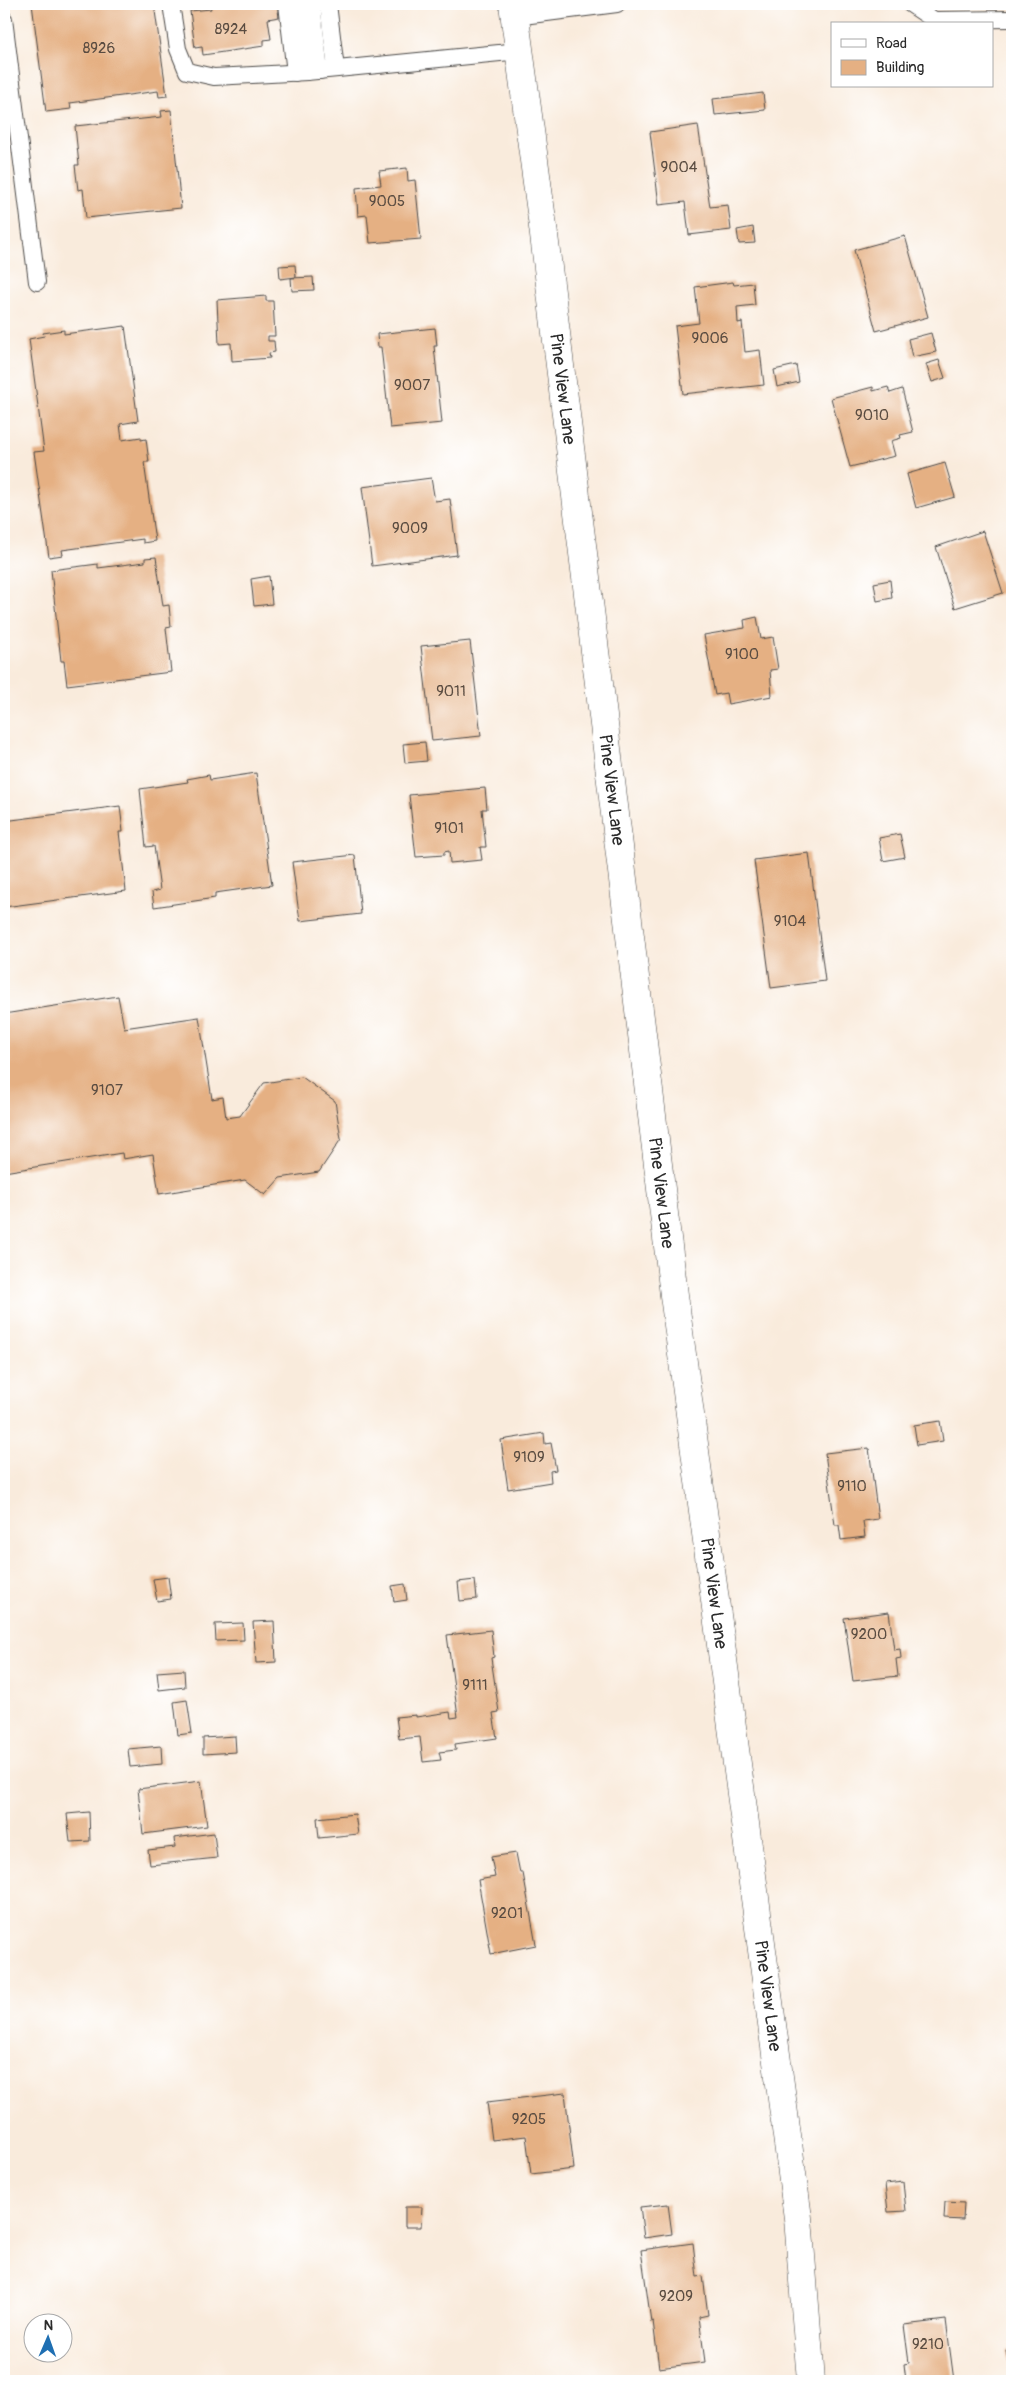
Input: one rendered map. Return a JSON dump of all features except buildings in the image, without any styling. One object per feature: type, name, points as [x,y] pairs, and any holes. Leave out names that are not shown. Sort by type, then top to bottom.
[{"type":"street","name":"Pine View Lane","points":[[514,10],[546,246],[674,1295],[798,2218],[812,2381]]},
{"type":"lane","points":[[171,4],[178,49],[187,71],[214,77],[315,71],[520,51]]},
{"type":"lane","points":[[287,4],[315,71]]},
{"type":"lane","points":[[300,4],[315,71]]},
{"type":"lane","points":[[312,4],[315,71]]},
{"type":"lane","points":[[315,71],[328,4]]},
{"type":"lane","points":[[514,10],[617,4]]},
{"type":"lane","points":[[910,4],[934,20],[1012,19]]},
{"type":"lane","points":[[4,19],[37,282]]}]
